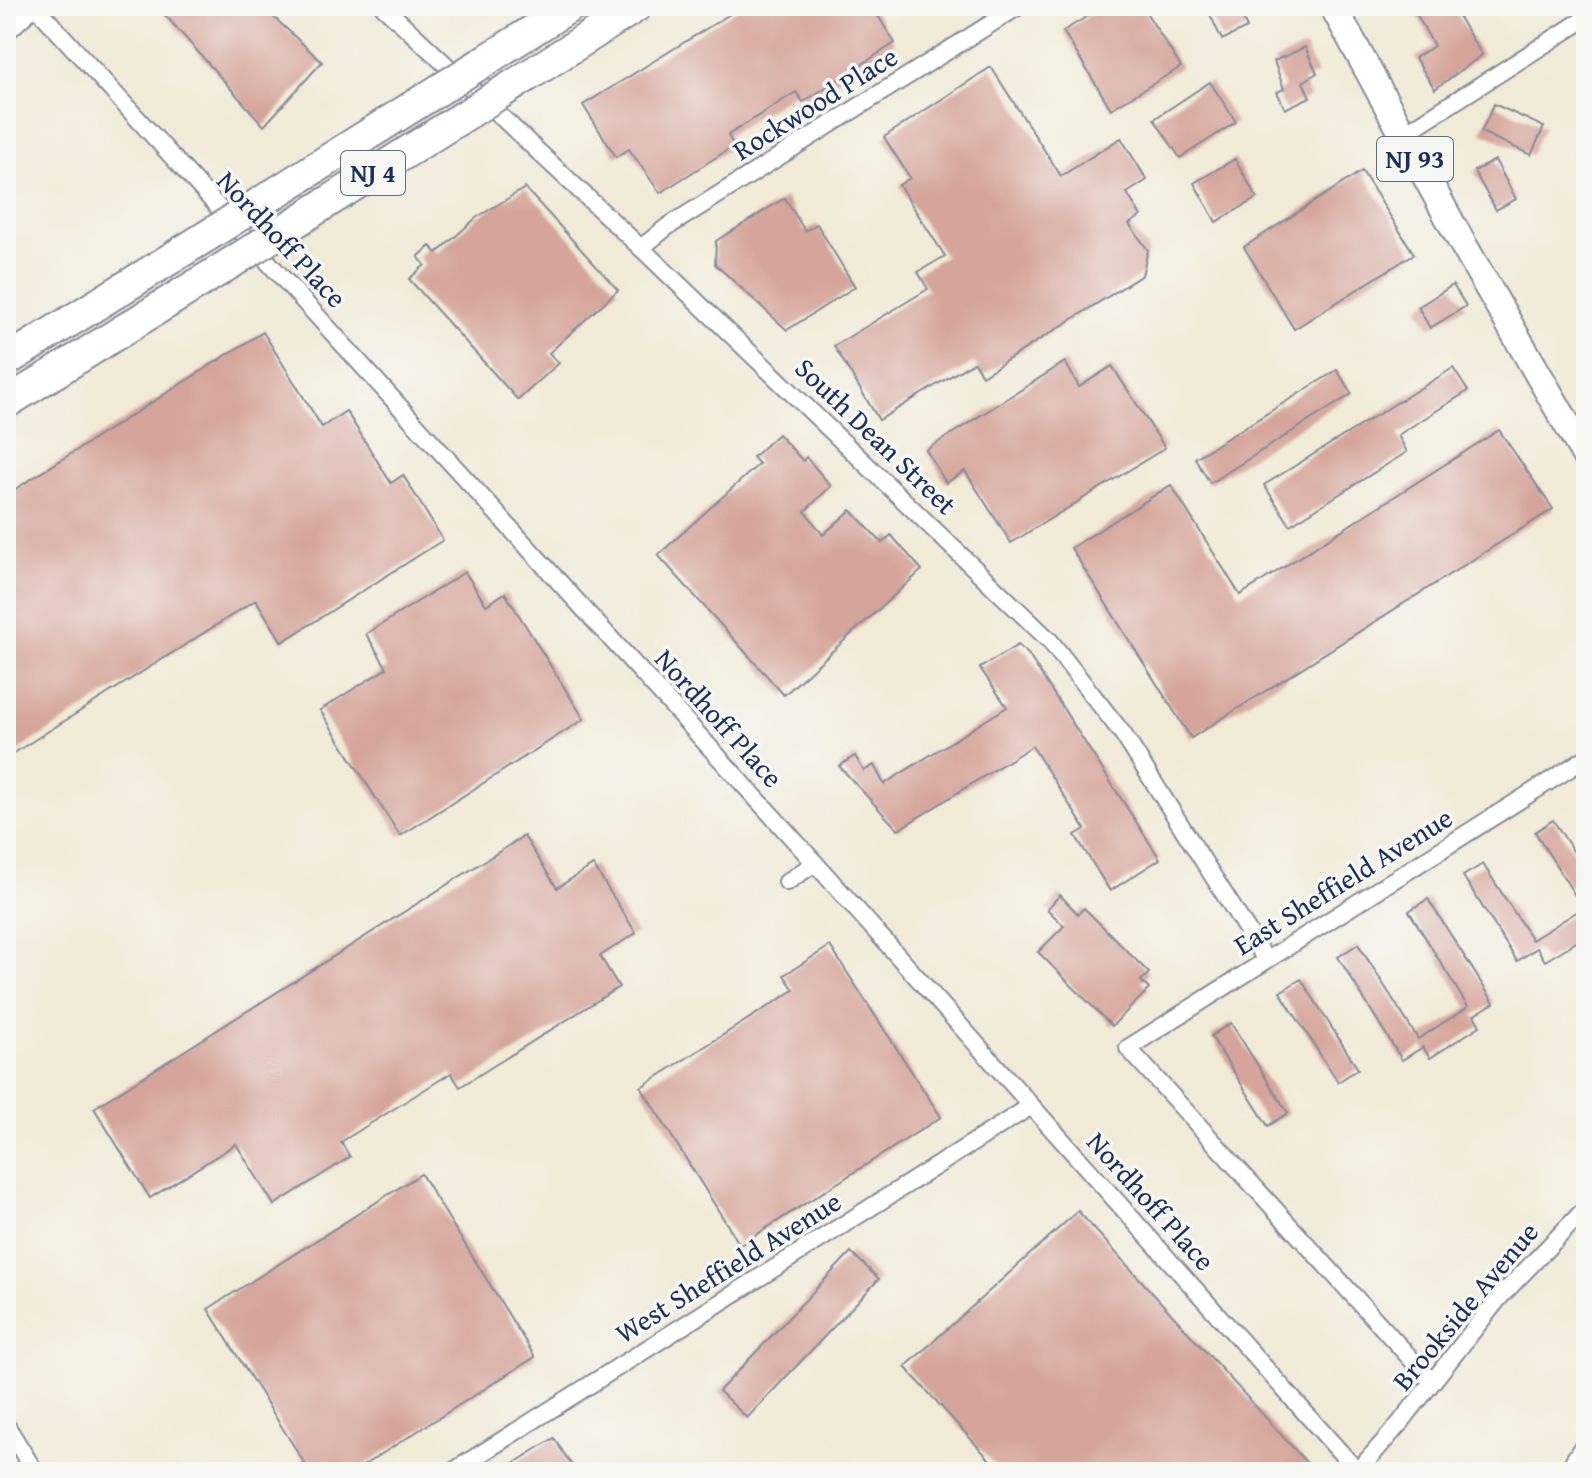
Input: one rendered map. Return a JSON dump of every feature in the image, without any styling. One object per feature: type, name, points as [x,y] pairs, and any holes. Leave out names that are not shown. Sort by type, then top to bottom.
[{"type":"highway","name":"NJ 4","points":[[6,361],[571,6]]},
{"type":"highway","name":"NJ 4","points":[[6,403],[637,6]]},
{"type":"highway","points":[[1575,1472],[1586,1454]]},
{"type":"main road","name":"NJ 93","points":[[1333,6],[1402,135],[1586,457]]},
{"type":"street","name":"Nordhoff Place","points":[[6,33],[35,6],[815,863],[1357,1472]]},
{"type":"street","name":"South Dean Street","points":[[383,6],[641,248],[1050,641],[1123,734],[1266,960]]},
{"type":"street","name":"Rockwood Place","points":[[641,248],[681,218],[1019,6]]},
{"type":"street","points":[[1402,135],[1586,18]]},
{"type":"street","name":"East Sheffield Avenue","points":[[1432,1382],[1128,1048],[1586,758]]},
{"type":"street","points":[[787,882],[815,863]]},
{"type":"street","name":"West Sheffield Avenue","points":[[452,1472],[1031,1106]]},
{"type":"street","name":"Brookside Avenue","points":[[1357,1472],[1387,1439],[1498,1299],[1586,1208]]},
{"type":"street","points":[[6,1425],[35,1472]]},
{"type":"building","points":[[157,6],[262,6],[322,62],[264,126]]},
{"type":"building","points":[[743,6],[872,6],[895,43],[803,102],[796,92],[728,135],[734,146],[660,193],[629,149],[616,157],[583,105]]},
{"type":"building","points":[[1105,6],[1142,6],[1181,67],[1111,109],[1063,31]]},
{"type":"building","points":[[1206,6],[1237,6],[1247,28],[1222,40]]},
{"type":"building","points":[[1412,6],[1452,6],[1482,55],[1435,89],[1415,58],[1434,46]]},
{"type":"building","points":[[1305,47],[1317,73],[1303,82],[1310,97],[1285,109],[1277,92],[1284,89],[1274,61]]},
{"type":"building","points":[[991,67],[1061,176],[1121,138],[1147,180],[1127,193],[1141,216],[1129,224],[1148,250],[1142,275],[982,376],[974,362],[879,420],[834,346],[928,289],[918,272],[945,256],[899,185],[910,178],[884,137]]},
{"type":"building","points":[[1210,82],[1236,122],[1180,158],[1154,119]]},
{"type":"building","points":[[1494,104],[1544,127],[1531,155],[1481,132]]},
{"type":"building","points":[[1235,159],[1257,198],[1216,222],[1194,183]]},
{"type":"building","points":[[1495,160],[1516,199],[1496,210],[1474,171]]},
{"type":"building","points":[[1362,171],[1414,254],[1294,329],[1244,247]]},
{"type":"building","points":[[525,188],[618,290],[549,353],[559,363],[518,400],[409,279],[425,265],[418,257],[430,246],[437,253],[476,218]]},
{"type":"building","points":[[785,198],[805,231],[817,224],[855,287],[787,330],[715,264],[716,241]]},
{"type":"building","points":[[1453,285],[1466,306],[1430,328],[1418,307]]},
{"type":"building","points":[[263,332],[322,427],[346,411],[391,483],[403,475],[443,540],[282,642],[256,600],[6,758],[6,495]]},
{"type":"building","points":[[1065,362],[1079,387],[1112,366],[1165,448],[1011,543],[965,471],[946,483],[926,450]]},
{"type":"building","points":[[1453,368],[1468,391],[1398,435],[1407,452],[1290,525],[1264,485]]},
{"type":"building","points":[[1337,370],[1352,394],[1210,483],[1195,458]]},
{"type":"building","points":[[1499,430],[1553,509],[1191,738],[1071,548],[1171,485],[1240,595]]},
{"type":"building","points":[[778,434],[803,461],[806,457],[831,486],[805,511],[823,535],[851,510],[882,543],[891,535],[922,570],[784,695],[658,555],[759,464],[753,457]]},
{"type":"building","points":[[465,572],[486,605],[505,593],[584,719],[400,836],[320,710],[387,668],[366,634]]},
{"type":"building","points":[[1018,645],[1028,654],[1160,859],[1110,891],[1075,835],[1085,829],[1032,746],[898,830],[839,766],[855,756],[864,771],[874,765],[884,784],[1007,707],[980,668]]},
{"type":"building","points":[[1553,820],[1586,871],[1586,936],[1545,961],[1537,948],[1517,961],[1463,876],[1483,864],[1532,940],[1583,908],[1535,832]]},
{"type":"building","points":[[524,836],[557,888],[593,865],[636,933],[600,956],[619,987],[460,1087],[451,1073],[341,1142],[350,1157],[274,1205],[236,1144],[150,1198],[94,1108]]},
{"type":"building","points":[[1060,895],[1078,914],[1084,908],[1149,973],[1141,981],[1149,989],[1112,1026],[1038,952],[1064,926],[1047,909]]},
{"type":"building","points":[[1428,899],[1494,1003],[1474,1015],[1480,1026],[1430,1058],[1423,1047],[1402,1060],[1338,957],[1358,944],[1418,1039],[1468,1007],[1409,911]]},
{"type":"building","points":[[830,946],[941,1117],[740,1245],[641,1087],[794,990],[784,975]]},
{"type":"building","points":[[1301,979],[1358,1069],[1338,1082],[1280,992]]},
{"type":"building","points":[[1231,1023],[1288,1113],[1268,1126],[1211,1036]]},
{"type":"building","points":[[421,1174],[535,1357],[353,1472],[310,1472],[208,1309]]},
{"type":"building","points":[[1078,1211],[1315,1472],[1001,1472],[905,1367]]},
{"type":"building","points":[[851,1252],[879,1279],[747,1418],[719,1391]]},
{"type":"building","points":[[554,1438],[576,1472],[500,1472]]}]
